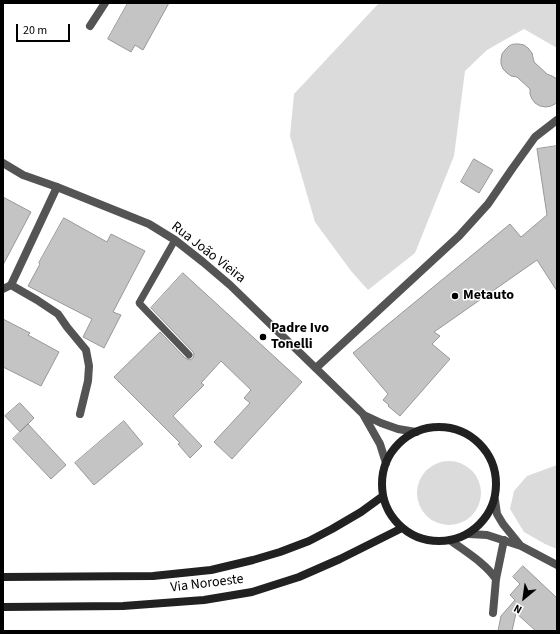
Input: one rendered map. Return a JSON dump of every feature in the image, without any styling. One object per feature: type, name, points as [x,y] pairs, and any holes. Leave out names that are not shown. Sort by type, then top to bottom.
[{"type":"main road","points":[[431,427],[450,428],[468,434],[483,447],[493,463],[497,482],[495,500],[486,518],[469,534],[456,540],[437,542],[418,538],[402,528],[390,514],[383,496],[382,478],[386,463],[398,444],[416,432],[431,427]]},
{"type":"main road","name":"Via Noroeste","points":[[3,577],[153,576],[211,570],[280,552],[309,541],[361,512],[383,496]]},
{"type":"main road","name":"Via Noroeste","points":[[3,607],[123,606],[204,600],[252,592],[298,577],[340,559],[402,528]]},
{"type":"street","points":[[90,26],[105,3]]},
{"type":"street","points":[[316,368],[459,236],[488,204],[536,137],[557,120]]},
{"type":"street","name":"Rua João Vieira","points":[[3,163],[23,175],[149,224],[175,240],[230,285],[363,414],[380,444],[386,463]]},
{"type":"street","points":[[57,187],[7,287],[37,300],[58,314],[86,350],[89,366],[88,381],[80,414]]},
{"type":"street","name":"Rua João Vieira","points":[[363,414],[394,428],[416,432]]},
{"type":"street","points":[[495,500],[497,514],[521,546]]},
{"type":"street","points":[[469,534],[487,535],[504,540],[521,546],[557,565]]},
{"type":"street","points":[[450,540],[484,566],[496,579]]},
{"type":"street","points":[[493,613],[496,579],[504,540]]},
{"type":"lane","points":[[175,240],[139,303],[189,355]]},
{"type":"shaded area","points":[[379,3],[557,3],[557,48],[524,29],[487,50],[465,71],[454,156],[415,253],[368,290],[351,271],[315,222],[290,136],[294,94]]},
{"type":"shaded area","points":[[449,461],[467,466],[472,470],[476,475],[481,493],[476,511],[472,516],[467,520],[449,525],[431,520],[426,516],[422,511],[417,493],[422,475],[426,470],[431,466]]},
{"type":"shaded area","points":[[557,465],[557,549],[524,532],[510,509],[514,491],[527,476]]},
{"type":"building","points":[[128,3],[169,3],[143,50],[135,45],[131,52],[108,39]]},
{"type":"building","points":[[514,44],[524,45],[528,48],[532,53],[534,62],[547,74],[557,79],[557,103],[546,107],[535,103],[530,94],[530,89],[517,77],[511,76],[503,69],[501,64],[502,54],[509,46]]},
{"type":"building","points":[[557,146],[557,291],[537,260],[434,332],[440,336],[432,344],[450,359],[400,416],[383,400],[388,394],[353,353],[510,224],[521,237],[547,215],[537,149]]},
{"type":"building","points":[[474,159],[493,170],[479,193],[461,182]]},
{"type":"building","points":[[3,197],[31,212],[3,265]]},
{"type":"building","points":[[64,218],[107,242],[111,234],[145,251],[113,312],[121,315],[104,348],[83,337],[92,319],[28,286]]},
{"type":"building","points":[[183,273],[302,382],[232,459],[214,442],[250,403],[244,398],[251,390],[221,361],[201,383],[204,385],[173,416],[202,446],[190,458],[178,444],[180,443],[114,377],[160,332],[185,358],[190,360],[193,358],[193,352],[151,308]]},
{"type":"building","points":[[3,319],[30,333],[28,335],[59,352],[41,386],[3,367]]},
{"type":"building","points":[[20,403],[34,418],[20,432],[5,416]]},
{"type":"building","points":[[124,421],[143,444],[94,485],[75,463]]},
{"type":"building","points":[[28,424],[66,465],[51,479],[13,439]]},
{"type":"building","points":[[523,566],[557,598],[557,631],[536,631],[516,613],[512,631],[498,631],[501,616],[515,600],[510,595],[520,584],[513,577]]},
{"type":"place","name":"Metauto","points":[[455,296]]},
{"type":"place","name":"Padre Ivo Tonelli","points":[[263,337]]}]
